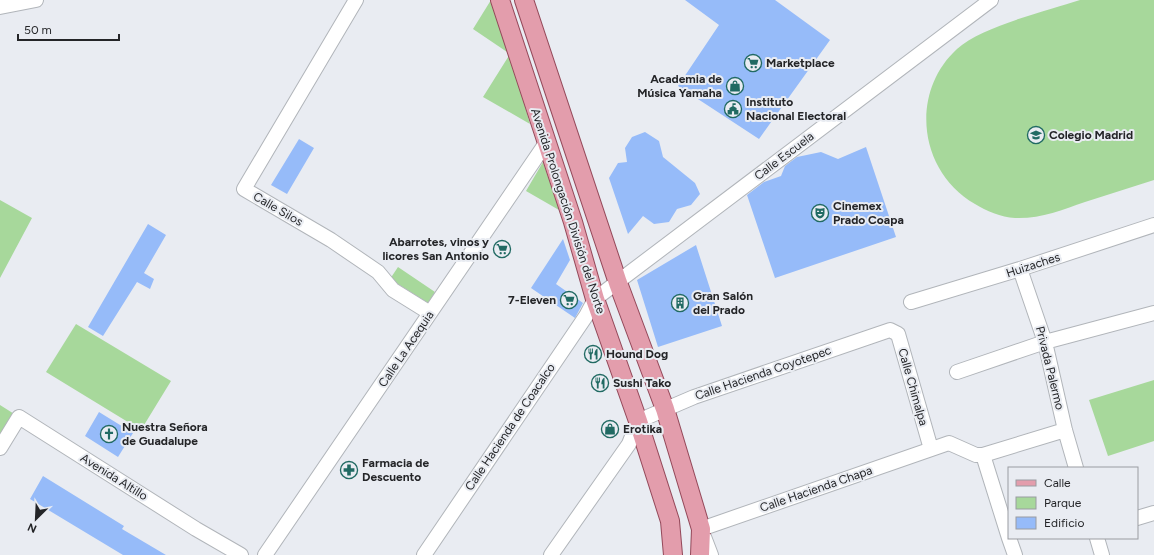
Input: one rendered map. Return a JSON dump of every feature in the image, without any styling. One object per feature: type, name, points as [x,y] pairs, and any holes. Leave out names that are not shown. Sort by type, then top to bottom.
[{"type":"main road","name":"Avenida Prolongación División del Norte","points":[[500,0],[573,222],[595,299],[638,421],[670,521],[673,555]]},
{"type":"main road","name":"Avenida Prolongación División del Norte","points":[[524,0],[618,283],[665,409],[701,529],[700,555]]},
{"type":"street","points":[[0,7],[36,0]]},
{"type":"street","name":"Calle Silos","points":[[356,0],[244,189],[331,240],[378,272],[393,290],[430,313]]},
{"type":"street","name":"Calle Escuela","points":[[595,299],[991,0]]},
{"type":"street","name":"Calle La Acequia","points":[[265,555],[546,143]]},
{"type":"street","name":"Huizaches","points":[[911,302],[1020,269],[1154,225]]},
{"type":"street","name":"Privada Palermo","points":[[1020,269],[1045,342],[1065,430],[1076,467]]},
{"type":"street","name":"Calle Hacienda de Coacalco","points":[[424,555],[586,316],[595,299]]},
{"type":"street","points":[[957,372],[1045,342],[1154,313]]},
{"type":"street","name":"Calle Hacienda Coyotepec","points":[[638,421],[694,397],[890,330]]},
{"type":"street","name":"Calle Chimalpa","points":[[890,330],[898,334],[931,449]]},
{"type":"street","name":"Avenida Altillo","points":[[0,448],[20,417],[196,529],[241,555]]},
{"type":"street","points":[[550,555],[629,444],[638,421]]},
{"type":"street","points":[[1008,535],[983,455],[1065,430]]},
{"type":"street","name":"Calle Hacienda Chapa","points":[[701,529],[949,443],[976,455],[983,455]]},
{"type":"street","points":[[1138,518],[1154,512]]},
{"type":"street","points":[[701,529],[711,555]]},
{"type":"street","points":[[1009,539],[1014,555]]},
{"type":"street","points":[[1097,539],[1102,555]]},
{"type":"green space","points":[[491,0],[495,0],[530,124],[483,97],[510,54],[473,29]]},
{"type":"green space","name":"Colegio Madrid","points":[[1080,0],[1154,0],[1154,180],[1059,211],[1033,217],[1015,218],[999,215],[989,211],[975,204],[956,190],[942,172],[932,152],[927,131],[927,109],[932,87],[942,67],[957,49],[968,41],[998,26]]},
{"type":"green space","points":[[543,162],[559,210],[526,191]]},
{"type":"green space","points":[[0,200],[32,218],[0,278]]},
{"type":"green space","points":[[398,267],[435,292],[428,303],[390,279]]},
{"type":"green space","points":[[76,324],[171,381],[141,430],[46,372]]},
{"type":"green space","points":[[1154,380],[1154,441],[1108,456],[1089,400]]},
{"type":"green space","points":[[0,405],[19,417],[0,448]]},
{"type":"building","name":"Marketplace","points":[[685,0],[775,0],[830,40],[759,139],[678,86],[719,25]]},
{"type":"building","points":[[645,132],[659,141],[663,157],[695,183],[700,194],[691,205],[677,209],[669,222],[654,224],[643,216],[628,234],[609,178],[618,163],[627,162],[625,148],[632,137]]},
{"type":"building","points":[[299,139],[314,148],[287,194],[271,185]]},
{"type":"building","name":"Cinemex Prado Coapa","points":[[866,147],[896,237],[775,278],[747,195],[764,182],[781,176],[785,166],[797,157],[821,152],[838,159]]},
{"type":"building","points":[[148,224],[166,235],[144,273],[154,279],[150,289],[137,282],[103,336],[88,327]]},
{"type":"building","points":[[563,239],[570,260],[556,284],[583,303],[575,318],[531,288]]},
{"type":"building","name":"Gran Salón del Prado","points":[[696,245],[722,326],[658,347],[637,280]]},
{"type":"building","name":"Nuestra Señora de Guadalupe","points":[[99,412],[133,433],[118,457],[85,436]]},
{"type":"building","points":[[43,476],[124,526],[122,529],[166,555],[123,555],[30,499]]},
{"type":"place","name":"Marketplace","points":[[753,63]]},
{"type":"place","name":"Academia de Música Yamaha","points":[[735,86]]},
{"type":"place","name":"Instituto Nacional Electoral","points":[[733,109]]},
{"type":"place","name":"Colegio Madrid","points":[[1036,135]]},
{"type":"place","name":"Cinemex Prado Coapa","points":[[820,213]]},
{"type":"place","name":"Abarrotes, vinos y licores San Antonio","points":[[502,249]]},
{"type":"place","name":"7-Eleven","points":[[569,300]]},
{"type":"place","name":"Gran Salón del Prado","points":[[680,303]]},
{"type":"place","name":"Hound Dog","points":[[593,354]]},
{"type":"place","name":"Sushi Tako","points":[[600,383]]},
{"type":"place","name":"Erotika","points":[[610,429]]},
{"type":"place","name":"Nuestra Señora de Guadalupe","points":[[109,434]]},
{"type":"place","name":"Farmacia de Descuento","points":[[349,470]]}]
